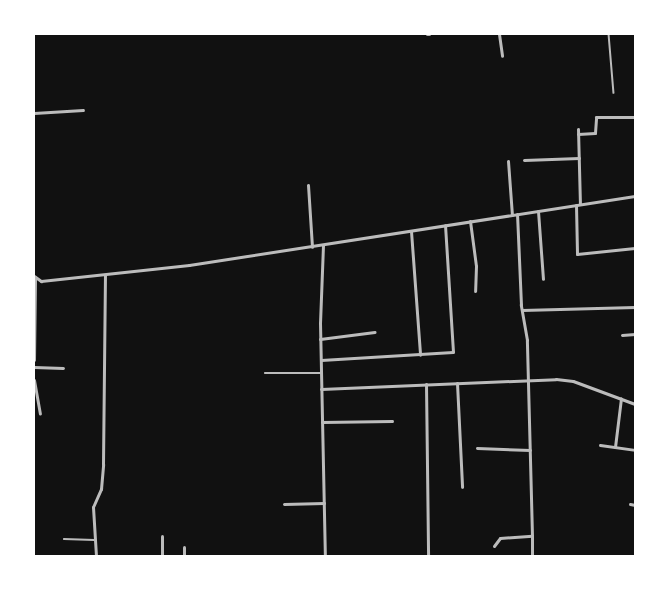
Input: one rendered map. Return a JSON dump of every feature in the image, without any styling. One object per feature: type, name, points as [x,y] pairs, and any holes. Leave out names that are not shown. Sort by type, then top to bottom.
[{"type":"street","points":[[499,34],[502,56]]},
{"type":"street","points":[[34,113],[83,110]]},
{"type":"street","points":[[578,134],[595,133],[596,117],[635,117]]},
{"type":"street","points":[[578,129],[579,158],[577,254],[635,248]]},
{"type":"street","points":[[524,160],[579,158]]},
{"type":"street","points":[[508,161],[512,215]]},
{"type":"street","points":[[308,185],[312,247]]},
{"type":"street","points":[[35,277],[41,281],[105,275],[312,247],[635,196]]},
{"type":"street","points":[[538,211],[543,279]]},
{"type":"street","points":[[517,214],[522,310],[529,379],[532,556]]},
{"type":"street","points":[[470,221],[477,269],[475,291]]},
{"type":"street","points":[[321,360],[453,352],[445,225]]},
{"type":"street","points":[[411,231],[420,355]]},
{"type":"street","points":[[323,245],[320,339],[325,556]]},
{"type":"street","points":[[96,556],[93,507],[101,489],[103,464],[105,275]]},
{"type":"street","points":[[34,360],[35,277]]},
{"type":"street","points":[[522,310],[635,307]]},
{"type":"street","points":[[320,339],[375,332]]},
{"type":"street","points":[[622,335],[635,334]]},
{"type":"street","points":[[34,367],[63,368]]},
{"type":"street","points":[[321,390],[529,379],[573,381],[635,404]]},
{"type":"street","points":[[34,380],[40,413]]},
{"type":"street","points":[[457,383],[462,487]]},
{"type":"street","points":[[426,384],[428,556]]},
{"type":"street","points":[[615,447],[621,398]]},
{"type":"street","points":[[322,422],[392,421]]},
{"type":"street","points":[[600,444],[635,450]]},
{"type":"street","points":[[477,448],[530,450]]},
{"type":"street","points":[[284,504],[324,503]]},
{"type":"street","points":[[630,504],[635,505]]},
{"type":"street","points":[[162,536],[162,556]]},
{"type":"street","points":[[494,546],[500,538],[532,536]]},
{"type":"street","points":[[184,546],[184,556]]},
{"type":"lane","points":[[609,34],[614,93]]},
{"type":"lane","points":[[265,373],[321,373]]},
{"type":"lane","points":[[64,539],[94,540]]}]
